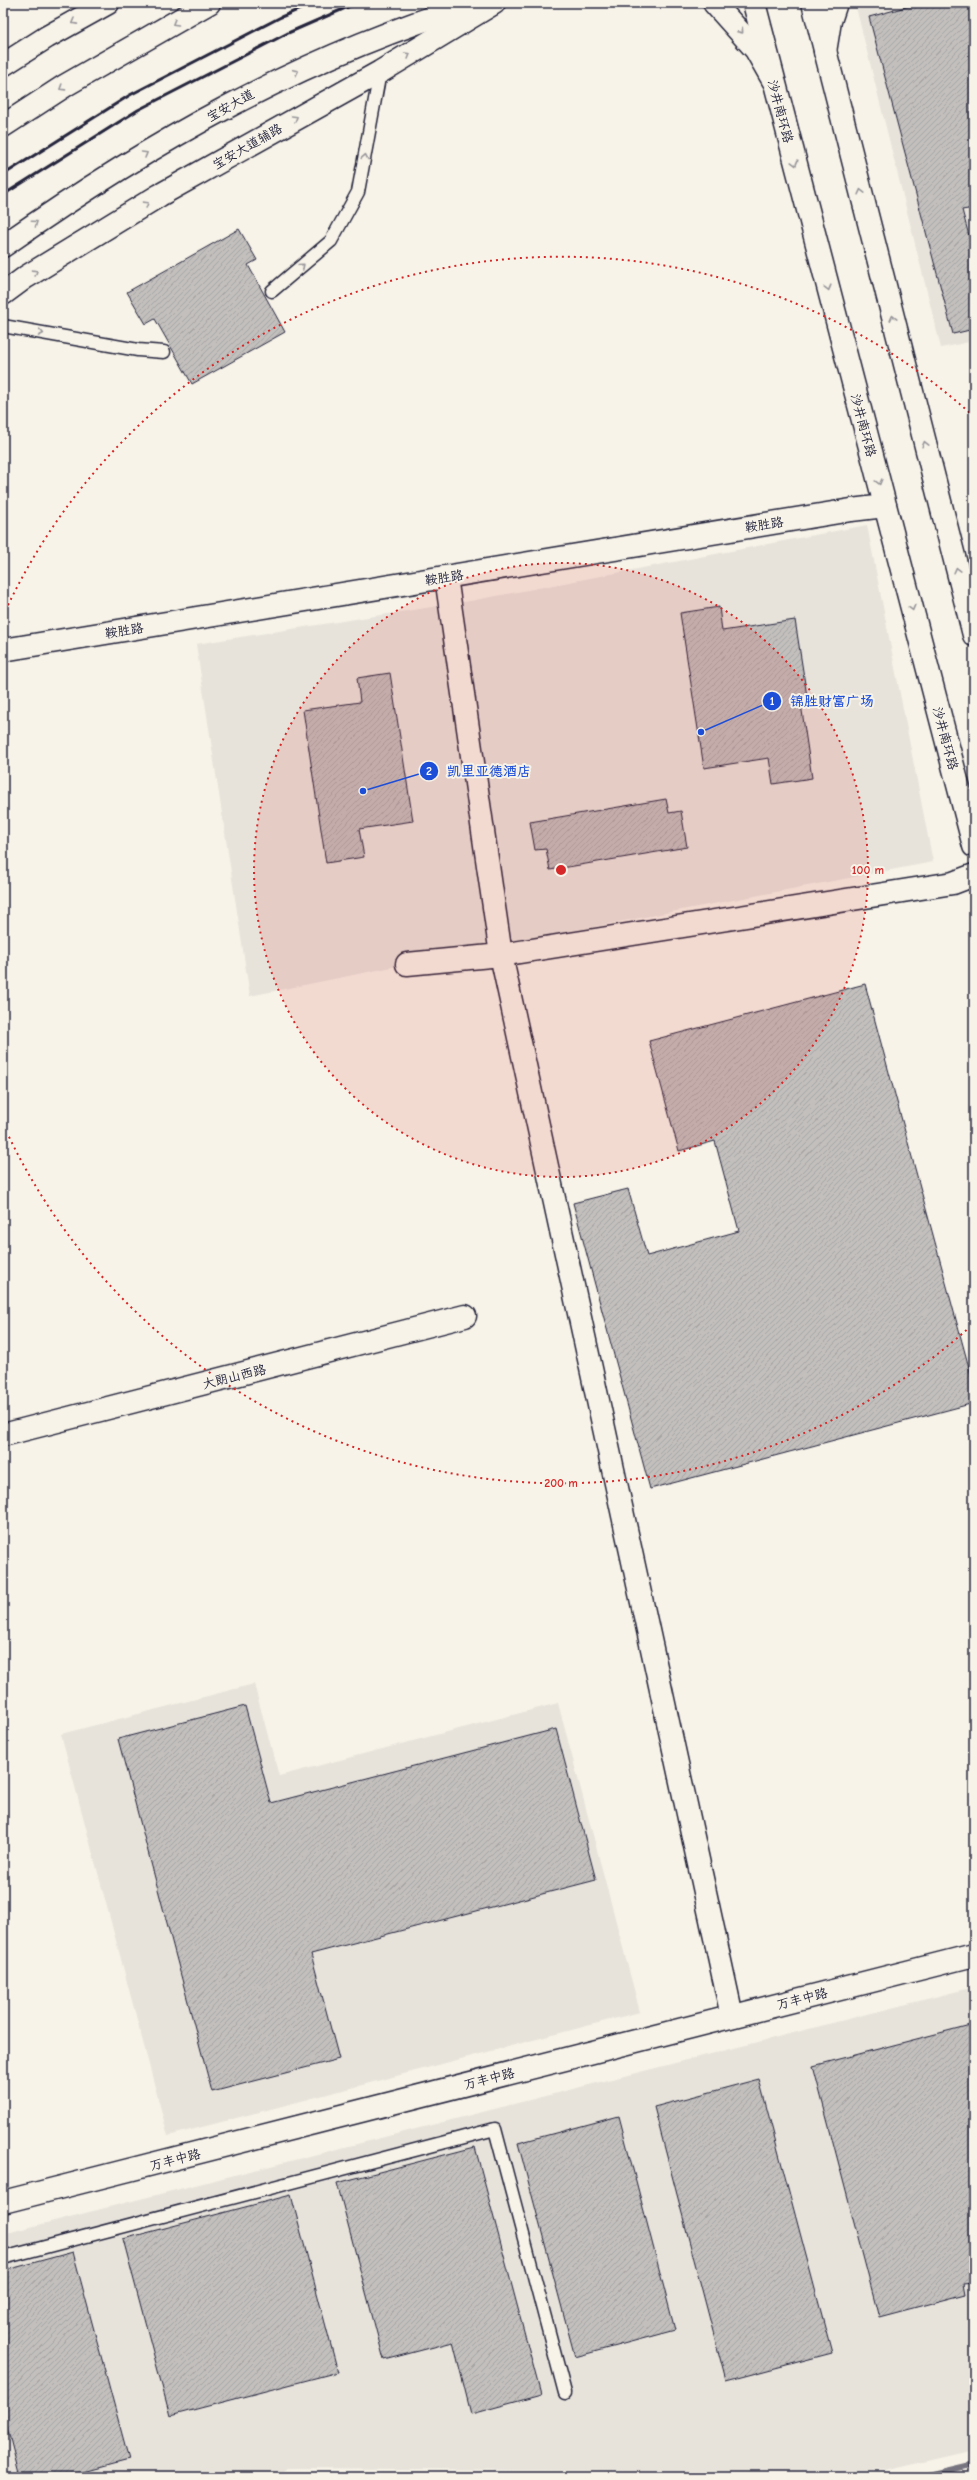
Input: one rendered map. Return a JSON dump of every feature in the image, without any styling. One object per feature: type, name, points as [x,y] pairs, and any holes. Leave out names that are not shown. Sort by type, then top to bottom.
[{"type":"street","points":[[3,65],[47,37],[108,3]]},
{"type":"street","points":[[3,126],[66,85],[209,3]]},
{"type":"street","name":"宝安大道","points":[[3,246],[82,191],[243,97],[332,55],[405,26],[477,3]]},
{"type":"street","name":"宝安大道辅路","points":[[3,294],[26,277],[160,195],[380,72],[494,3]]},
{"type":"street","points":[[714,3],[752,44],[773,80]]},
{"type":"street","name":"沙井南环路","points":[[754,3],[974,846]]},
{"type":"street","points":[[813,3],[971,612],[974,635]]},
{"type":"street","points":[[825,52],[830,21],[836,3]]},
{"type":"street","name":"鞍胜路","points":[[3,650],[851,510],[885,506]]},
{"type":"street","points":[[446,577],[500,955],[732,2016]]},
{"type":"street","points":[[407,964],[500,955],[953,883],[974,876]]},
{"type":"street","name":"大朗山西路","points":[[3,1435],[465,1316]]},
{"type":"street","name":"万丰中路","points":[[3,2202],[974,1955]]},
{"type":"lane","points":[[272,291],[331,241],[358,192],[380,72]]},
{"type":"lane","points":[[3,326],[138,350],[164,352]]},
{"type":"lane","points":[[3,2258],[495,2129],[565,2393]]},
{"type":"shaded area","points":[[855,3],[974,3],[974,341],[941,348]]},
{"type":"shaded area","points":[[867,525],[933,862],[535,938],[250,996],[196,644],[470,601]]},
{"type":"shaded area","points":[[254,1684],[279,1776],[558,1703],[640,2012],[168,2136],[61,1734]]},
{"type":"shaded area","points":[[974,1987],[974,2449],[884,2470],[848,2473],[288,2468],[276,2477],[3,2477],[3,2234]]},
{"type":"building","points":[[921,3],[974,3],[974,208],[962,210],[974,254],[974,329],[953,334],[869,17]]},
{"type":"building","points":[[239,229],[257,260],[248,265],[285,332],[192,384],[155,319],[146,324],[127,292]]},
{"type":"building","points":[[719,607],[722,631],[795,620],[808,703],[801,704],[812,778],[773,784],[769,758],[704,768],[680,613]]},
{"type":"building","points":[[390,673],[413,821],[359,829],[364,857],[326,863],[303,710],[360,702],[357,678]]},
{"type":"building","points":[[666,799],[669,813],[681,811],[687,847],[550,870],[546,849],[535,850],[530,822]]},
{"type":"building","points":[[865,984],[974,1386],[974,1403],[650,1489],[573,1203],[628,1189],[647,1256],[739,1231],[715,1141],[679,1151],[649,1041]]},
{"type":"building","points":[[245,1706],[271,1803],[556,1729],[596,1880],[311,1954],[339,2059],[212,2092],[118,1739]]},
{"type":"building","points":[[974,2024],[974,2282],[964,2283],[966,2294],[879,2317],[813,2066]]},
{"type":"building","points":[[759,2079],[832,2353],[726,2381],[654,2107]]},
{"type":"building","points":[[619,2116],[675,2330],[575,2357],[518,2143]]},
{"type":"building","points":[[475,2147],[541,2395],[471,2414],[453,2342],[384,2360],[337,2183]]},
{"type":"building","points":[[291,2195],[338,2372],[170,2416],[123,2239]]},
{"type":"building","points":[[73,2252],[129,2460],[65,2477],[20,2477],[3,2412],[3,2271]]},
{"type":"waterway","points":[[919,2477],[974,2464]]},
{"type":"railway","points":[[3,175],[130,95],[281,17],[314,3]]},
{"type":"railway","points":[[3,195],[138,110],[288,33],[357,3]]},
{"type":"place","name":"锦胜财富广场","points":[[701,732]]},
{"type":"place","name":"凯里亚德酒店","points":[[363,791]]}]
